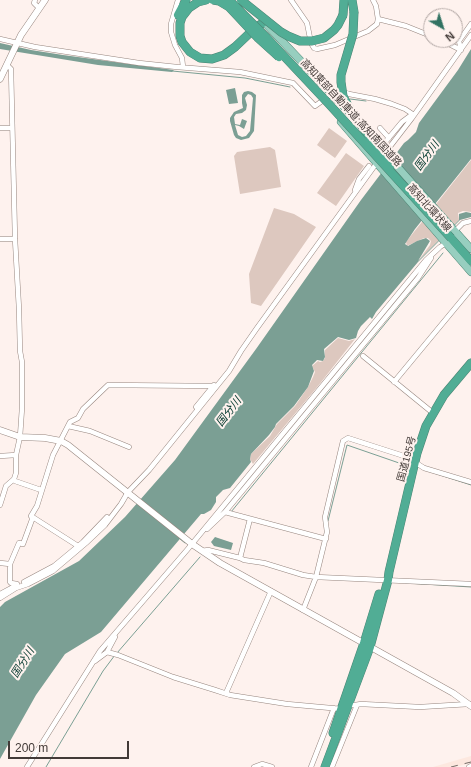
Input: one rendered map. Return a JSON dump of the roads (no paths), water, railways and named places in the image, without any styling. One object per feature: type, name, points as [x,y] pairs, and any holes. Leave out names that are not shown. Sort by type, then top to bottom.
[{"type":"highway","points":[[186,0],[175,32],[178,44],[181,49],[191,58],[203,63],[215,63],[227,59],[264,22]]},
{"type":"highway","points":[[180,16],[193,4],[206,0]]},
{"type":"highway","points":[[213,0],[219,1],[229,7],[258,38],[325,102]]},
{"type":"highway","name":"高知東部自動車道;高知南国道路","points":[[229,0],[267,38],[325,102],[451,235],[471,261]]},
{"type":"highway","points":[[242,0],[281,32],[300,41],[312,41],[324,38],[334,30],[343,15],[344,0]]},
{"type":"highway","points":[[352,0],[354,12],[353,34],[343,68],[341,82],[345,102],[383,155],[451,235]]},
{"type":"highway","name":"国道195号","points":[[325,767],[367,645],[387,577],[415,462],[426,426],[432,413],[444,395],[471,363]]},
{"type":"highway","name":"国道195号","points":[[319,767],[330,749]]},
{"type":"main road","name":"高知北環状線","points":[[225,0],[325,102],[377,165],[451,235],[471,248]]},
{"type":"main road","name":"高知北環状線","points":[[242,0],[386,153],[451,235],[471,272]]},
{"type":"street","points":[[35,0],[34,3],[39,8]]},
{"type":"street","points":[[0,79],[17,44],[45,0]]},
{"type":"street","points":[[178,0],[171,24],[171,32],[173,41],[182,58],[183,67]]},
{"type":"street","points":[[291,0],[307,23],[311,44],[317,49],[335,45],[368,31],[377,24],[378,19],[376,6],[373,0]]},
{"type":"street","points":[[378,19],[406,26],[423,33]]},
{"type":"street","points":[[461,50],[460,41],[471,24]]},
{"type":"street","points":[[386,153],[471,35]]},
{"type":"street","points":[[0,39],[17,44],[100,57],[240,72],[293,83],[315,106],[325,102],[332,94],[340,91],[375,99],[405,109],[414,115]]},
{"type":"street","points":[[457,48],[461,50]]},
{"type":"street","points":[[0,505],[6,486],[14,479],[16,473],[16,455],[20,437],[22,408],[22,362],[20,351],[15,239],[11,68],[6,66]]},
{"type":"street","points":[[380,128],[388,139],[402,122],[414,115]]},
{"type":"street","points":[[0,128],[12,128]]},
{"type":"street","points":[[0,598],[16,588],[28,584],[53,571],[105,525],[128,494],[229,371],[352,196],[377,165]]},
{"type":"street","points":[[352,196],[359,179],[369,166]]},
{"type":"street","points":[[201,533],[426,260],[463,223],[471,221]]},
{"type":"street","points":[[0,239],[15,239]]},
{"type":"street","points":[[27,767],[100,651],[191,542],[224,512],[418,278],[433,254]]},
{"type":"street","points":[[394,382],[471,289]]},
{"type":"street","points":[[363,356],[432,413]]},
{"type":"street","points":[[141,478],[152,462],[229,366],[234,363]]},
{"type":"street","points":[[84,543],[78,546],[54,566],[26,582],[11,584],[10,564],[19,543],[23,544],[33,517],[31,516],[37,506],[53,456],[70,422],[78,418],[82,409],[108,385],[213,386]]},
{"type":"street","points":[[68,426],[90,431],[129,447]]},
{"type":"street","points":[[0,430],[20,437],[45,438],[60,441],[76,451],[128,494],[202,551],[220,563],[453,693],[470,705]]},
{"type":"street","points":[[303,610],[316,577],[328,532],[325,517],[343,441],[348,438],[407,457],[424,468],[471,482]]},
{"type":"street","points":[[0,456],[16,455]]},
{"type":"street","points":[[14,479],[15,481],[41,490]]},
{"type":"street","points":[[0,484],[6,486]]},
{"type":"street","points":[[224,512],[326,539]]},
{"type":"street","points":[[33,517],[78,546]]},
{"type":"street","points":[[240,558],[250,519]]},
{"type":"street","points":[[202,551],[208,550],[244,560],[264,563],[303,575],[316,577],[387,577],[471,584]]},
{"type":"street","points":[[0,563],[10,564]]},
{"type":"street","points":[[0,594],[17,584]]},
{"type":"street","points":[[226,693],[271,591]]},
{"type":"street","points":[[91,664],[109,653],[120,628]]},
{"type":"street","points":[[109,653],[118,655],[173,677],[226,693],[287,704],[346,707],[361,704],[420,707],[470,705]]},
{"type":"street","points":[[311,767],[346,707]]},
{"type":"street","points":[[332,767],[346,707]]},
{"type":"street","points":[[254,767],[262,764],[272,767]]},
{"type":"water","points":[[0,43],[63,55],[174,70],[172,72],[98,65],[0,49]]},
{"type":"water","name":"国分川","points":[[471,49],[471,159],[415,229],[405,244],[408,246],[426,238],[430,241],[418,261],[459,220],[459,214],[466,212],[471,213],[471,217],[460,220],[418,262],[376,312],[372,319],[370,317],[361,326],[356,338],[349,340],[338,337],[324,349],[325,357],[323,361],[317,360],[312,365],[314,371],[308,387],[294,406],[276,424],[269,435],[251,454],[251,462],[230,488],[223,490],[216,497],[216,502],[211,510],[201,514],[101,632],[65,654],[36,695],[0,759],[0,607],[5,602],[79,561],[125,517],[175,460],[256,349],[361,200],[404,143],[416,132],[419,123],[458,70]]},
{"type":"water","points":[[235,88],[238,103],[229,104],[226,90]]},
{"type":"water","points":[[244,92],[252,92],[256,95],[254,131],[249,138],[241,140],[236,138],[234,135],[230,118],[234,112],[243,108],[242,95]],"holes":[[[248,94],[253,98],[250,131],[246,136],[242,137],[238,135],[235,125],[244,129],[247,121],[242,119],[240,125],[235,124],[234,117],[236,114],[242,113],[246,110],[247,105],[245,98]]]},
{"type":"water","points":[[215,537],[233,543],[231,550],[214,546],[211,542]]},
{"type":"waterway","points":[[172,71],[245,78],[290,87]]},
{"type":"waterway","points":[[350,99],[366,101]]},
{"type":"waterway","points":[[231,512],[443,253]]},
{"type":"waterway","points":[[328,521],[347,445],[402,464]]},
{"type":"waterway","points":[[428,471],[471,485]]},
{"type":"waterway","points":[[180,539],[185,543]]},
{"type":"waterway","points":[[117,653],[200,557]]},
{"type":"waterway","points":[[406,583],[471,587]]},
{"type":"waterway","points":[[46,767],[103,671],[115,655]]},
{"type":"tunnel","points":[[379,152],[387,140]]},
{"type":"railway","points":[[451,767],[471,762]]}]
